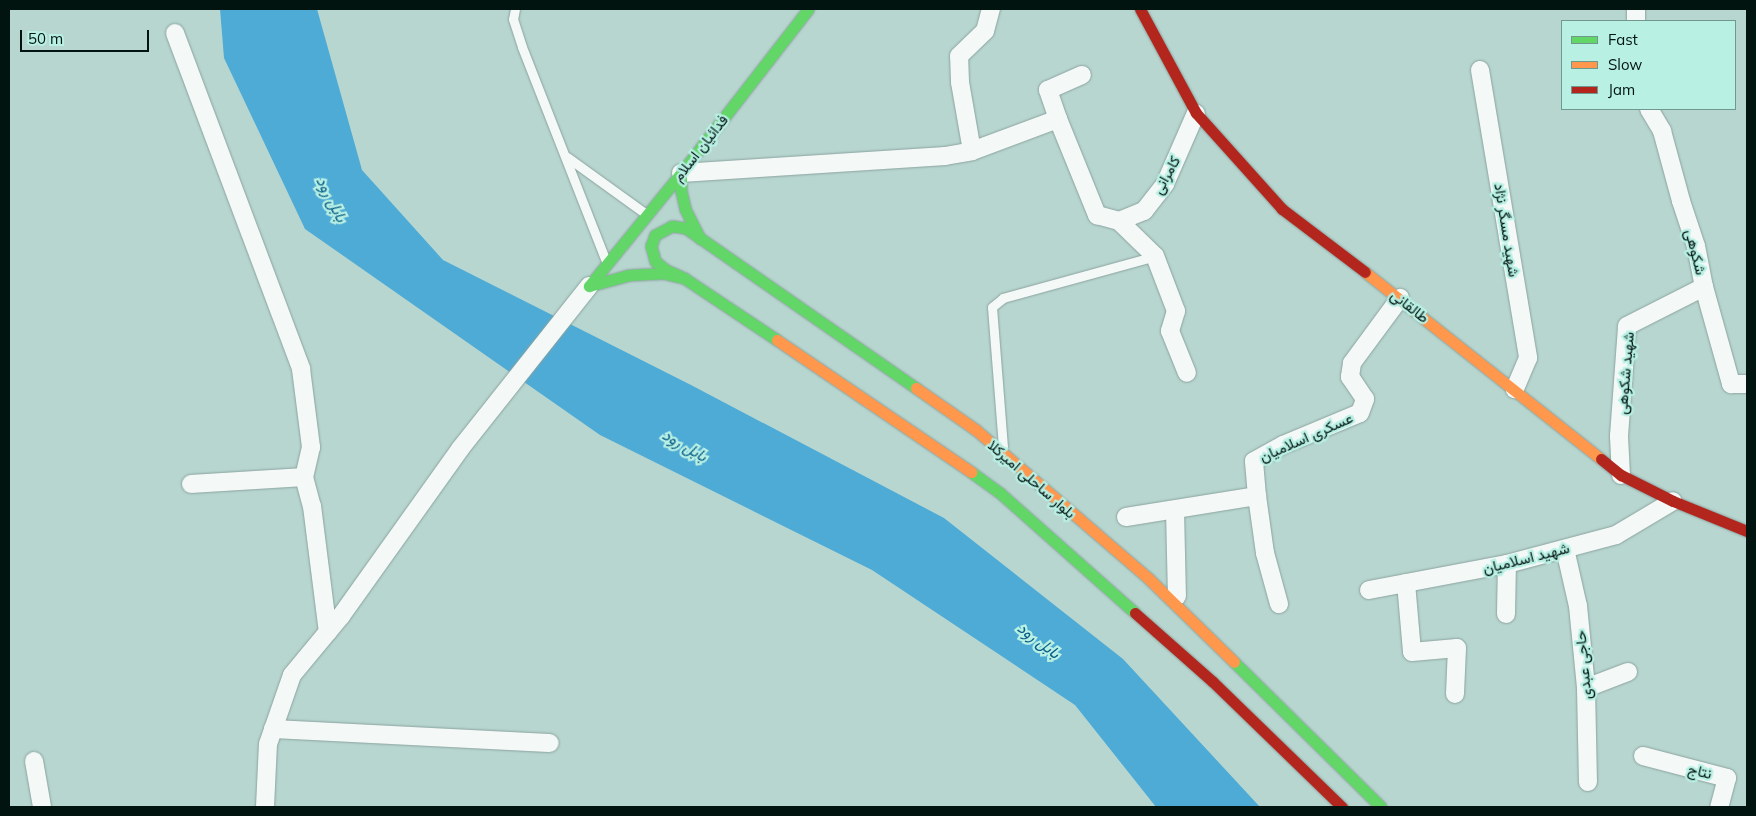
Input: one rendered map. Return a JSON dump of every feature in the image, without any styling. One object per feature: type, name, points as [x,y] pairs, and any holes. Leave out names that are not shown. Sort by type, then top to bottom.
[{"type":"main road","name":"فدائیان اسلام","points":[[589,286],[648,215],[808,9]]},
{"type":"main road","name":"طالقانی","points":[[1140,9],[1196,112],[1282,209],[1400,298],[1621,475],[1673,501],[1747,531]]},
{"type":"main road","name":"بلوار ساحلی امیرکلا","points":[[681,173],[681,191],[685,209],[700,238],[976,430],[1148,578],[1381,807]]},
{"type":"main road","points":[[684,278],[666,270],[655,261],[651,246],[655,235],[672,226],[686,228],[700,238]]},
{"type":"main road","name":"بلوار ساحلی امیرکلا","points":[[589,286],[629,276],[646,274],[662,273],[684,278],[952,457],[1000,492],[1248,715],[1342,807]]},
{"type":"street","points":[[972,151],[960,82],[959,56],[985,32],[991,9]]},
{"type":"street","points":[[175,33],[301,369],[311,447],[304,477],[312,506],[328,632]]},
{"type":"street","name":"شهید مسگر نژاد","points":[[1480,70],[1528,358],[1515,389]]},
{"type":"street","points":[[1082,75],[1048,90],[1058,119],[1097,216],[1119,221],[1155,256],[1176,311],[1170,331],[1187,373]]},
{"type":"street","name":"شکوهی","points":[[1649,110],[1662,131],[1681,201],[1696,246],[1704,287],[1731,384],[1747,384]]},
{"type":"street","name":"کامرانی","points":[[1119,221],[1144,211],[1165,184],[1196,112]]},
{"type":"street","points":[[681,173],[945,156],[972,151],[1058,119]]},
{"type":"street","points":[[266,807],[268,744],[292,675],[328,632],[460,449],[589,286]]},
{"type":"street","name":"شهید شکوهی","points":[[1621,475],[1619,436],[1627,326],[1704,287]]},
{"type":"street","name":"عسکری اسلامیان","points":[[1257,496],[1254,461],[1283,445],[1360,413],[1365,399],[1350,377],[1352,363],[1400,298]]},
{"type":"street","points":[[191,484],[304,477]]},
{"type":"street","points":[[1126,517],[1257,496],[1265,552],[1279,604]]},
{"type":"street","name":"شهید اسلامیان","points":[[1369,590],[1507,564],[1616,535],[1673,501]]},
{"type":"street","points":[[1175,510],[1177,596]]},
{"type":"street","name":"حاجی عبدی","points":[[1565,549],[1578,606],[1586,688],[1588,782]]},
{"type":"street","points":[[1506,614],[1507,564]]},
{"type":"street","points":[[1406,583],[1412,652],[1456,648],[1455,694]]},
{"type":"street","points":[[1586,688],[1628,672]]},
{"type":"street","points":[[273,730],[550,742]]},
{"type":"street","name":"نتاج","points":[[1644,756],[1726,778],[1719,807]]},
{"type":"street","points":[[34,761],[42,807]]},
{"type":"lane","points":[[515,9],[513,19],[522,47],[608,265]]},
{"type":"lane","points":[[567,157],[648,215]]},
{"type":"lane","points":[[1004,455],[992,307],[1003,298],[1155,256]]},
{"type":"water","name":"بابل رود","points":[[220,9],[317,9],[362,170],[443,260],[691,385],[944,518],[1123,659],[1260,807],[1156,807],[1075,705],[872,570],[600,435],[305,229],[224,58]]},
{"type":"traffic: fast","points":[[589,286],[681,173],[808,9]]},
{"type":"traffic: fast","points":[[681,173],[681,191],[685,209],[700,238],[916,388]]},
{"type":"traffic: fast","points":[[680,276],[666,270],[655,261],[651,246],[655,235],[672,226],[686,228],[700,238]]},
{"type":"traffic: fast","points":[[589,286],[629,275],[662,273],[684,278],[777,340]]},
{"type":"traffic: fast","points":[[971,472],[1000,493],[1135,613]]},
{"type":"traffic: fast","points":[[1234,662],[1381,807]]},
{"type":"traffic: slow","points":[[1365,272],[1601,459]]},
{"type":"traffic: slow","points":[[777,340],[971,472]]},
{"type":"traffic: slow","points":[[916,388],[976,430],[1148,578],[1234,662]]},
{"type":"traffic: jam","points":[[1140,9],[1196,113],[1282,209],[1365,272]]},
{"type":"traffic: jam","points":[[1601,459],[1621,475],[1673,501],[1747,531]]},
{"type":"traffic: jam","points":[[1135,613],[1213,682],[1342,807]]}]
